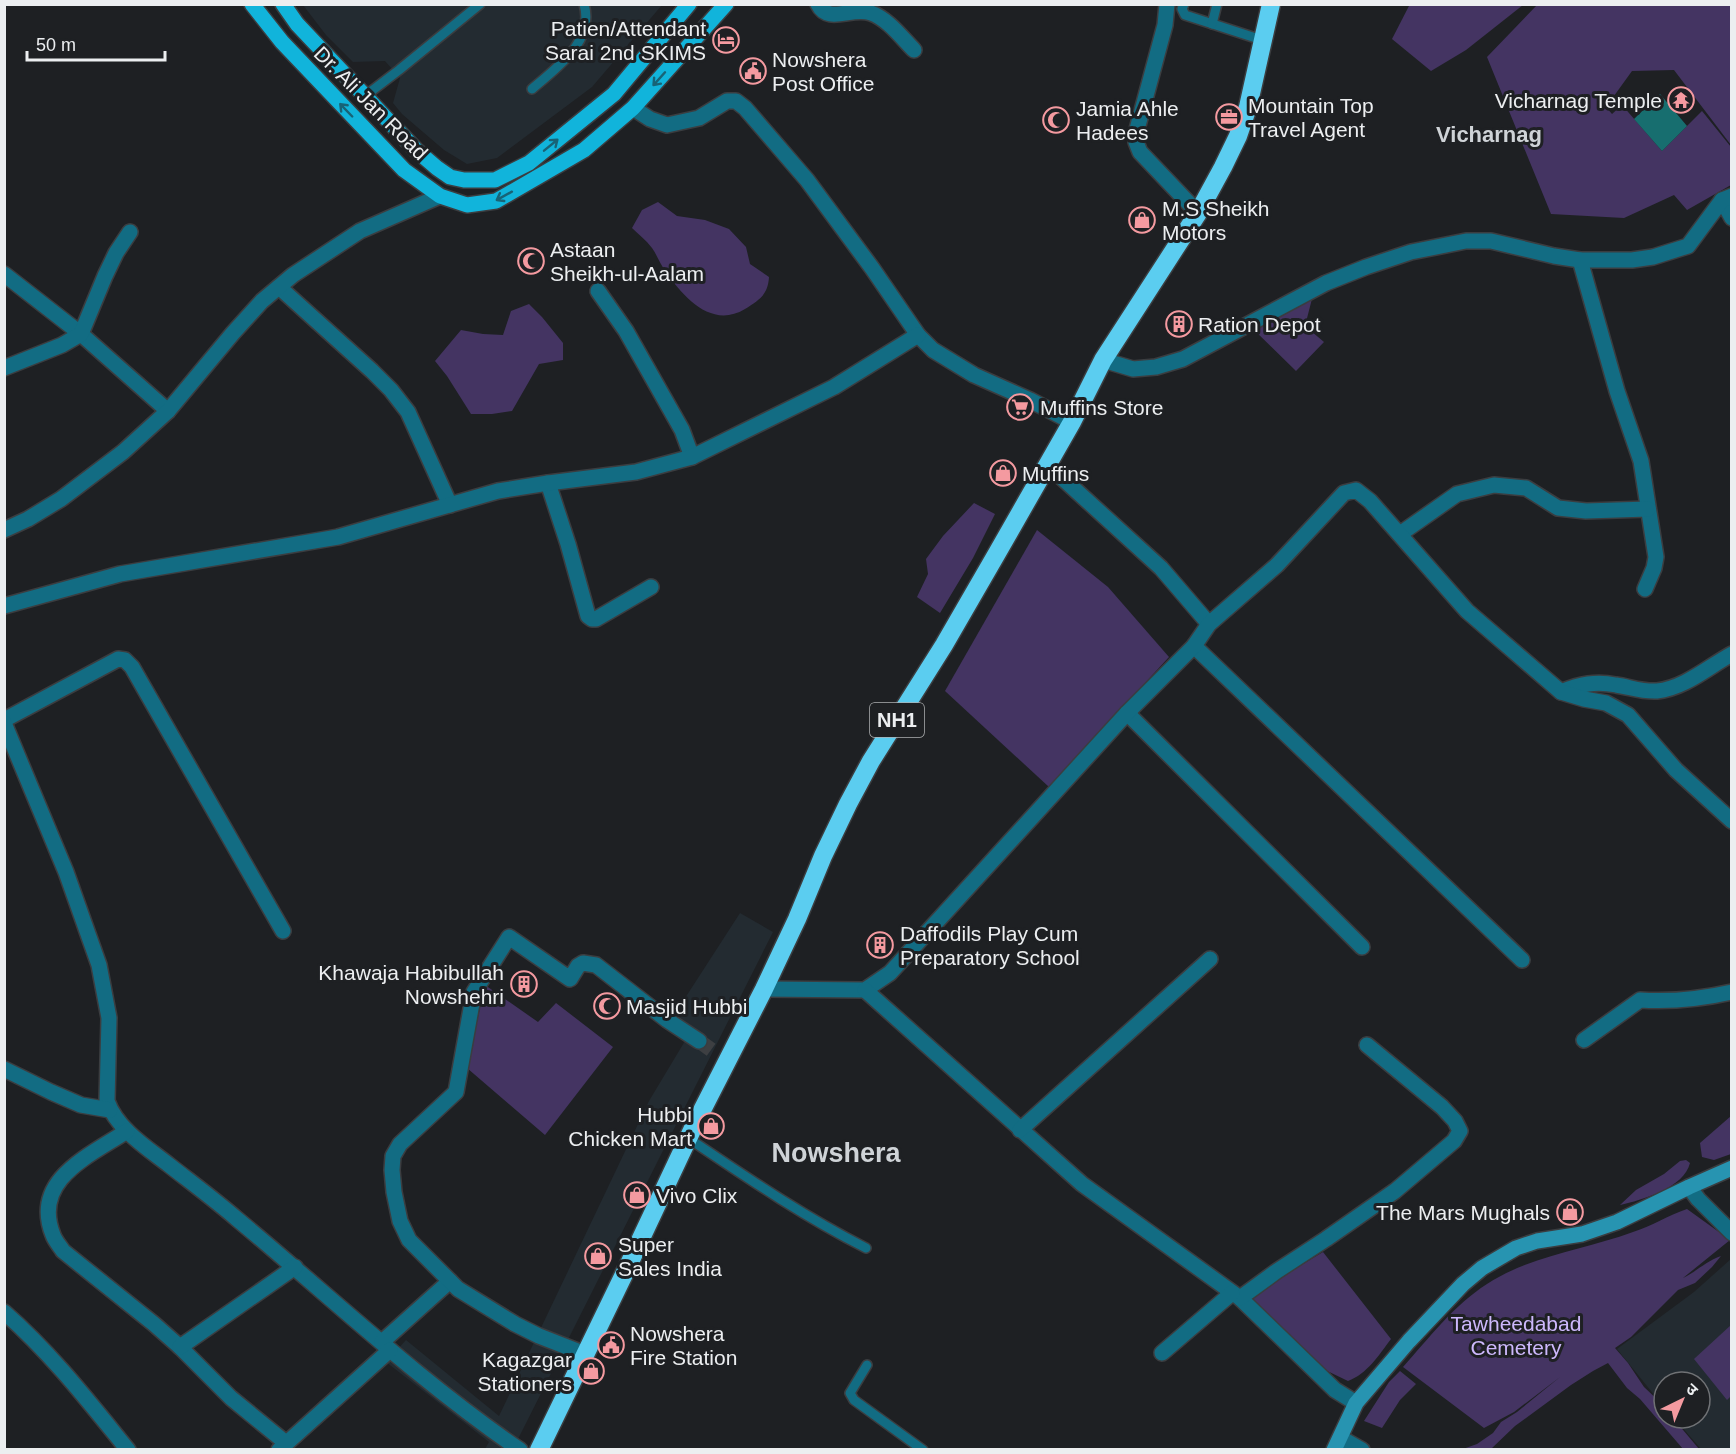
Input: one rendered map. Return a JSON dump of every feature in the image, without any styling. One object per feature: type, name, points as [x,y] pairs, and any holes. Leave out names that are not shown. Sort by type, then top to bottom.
[{"type":"highway","name":"NH1","points":[[538,1449],[629,1264],[723,1058],[764,989],[823,856],[872,761],[944,645],[1048,465],[1103,360],[1198,213],[1223,167],[1238,136],[1248,107],[1270,5]]},
{"type":"main road","name":"Dr. Ali Jan Road","points":[[252,4],[282,42],[404,170],[440,196],[467,205],[496,201],[584,150],[633,108],[726,4]]},
{"type":"main road","name":"Dr. Ali Jan Road","points":[[283,4],[297,24],[416,150],[450,177],[464,180],[495,180],[529,163],[614,94],[689,4]]},
{"type":"street","points":[[818,4],[820,9],[828,14],[835,15],[850,11],[872,13],[888,24],[914,50]]},
{"type":"street","points":[[1167,4],[1166,25],[1136,133],[1136,142],[1140,152],[1198,213]]},
{"type":"street","points":[[633,108],[667,126],[699,118],[727,101],[736,101],[745,108],[807,180],[918,335],[933,350],[974,375],[1072,422]]},
{"type":"street","points":[[4,530],[61,500],[123,452],[168,411],[262,301],[293,275],[360,231],[440,196]]},
{"type":"street","points":[[1727,198],[1731,218]]},
{"type":"street","points":[[1103,360],[1133,369],[1156,367],[1183,359],[1326,283],[1411,252],[1437,246],[1466,241],[1491,241],[1580,260],[1632,260],[1653,257],[1688,246],[1727,198]]},
{"type":"street","points":[[4,368],[62,345],[81,334],[116,253],[130,232]]},
{"type":"street","points":[[1580,260],[1617,391],[1641,461],[1656,557],[1645,589]]},
{"type":"street","points":[[4,274],[81,334],[168,411]]},
{"type":"street","points":[[279,287],[372,371],[408,412],[450,505]]},
{"type":"street","points":[[598,291],[626,331],[682,430],[692,457]]},
{"type":"street","points":[[4,606],[120,574],[338,537],[498,491],[636,472],[692,457],[834,387],[918,335]]},
{"type":"street","points":[[1048,465],[1161,568],[1209,624]]},
{"type":"street","points":[[548,483],[588,616],[596,619],[651,587]]},
{"type":"street","points":[[1400,534],[1457,494],[1494,485],[1526,488],[1558,508],[1586,511],[1648,509]]},
{"type":"street","points":[[764,989],[865,990],[890,973],[1127,713],[1194,646],[1209,624],[1277,565],[1344,493],[1356,490],[1370,501],[1467,610],[1561,692],[1606,703],[1628,715],[1676,770],[1731,820]]},
{"type":"street","points":[[1194,646],[1522,960]]},
{"type":"street","points":[[1561,692],[1578,685],[1593,683],[1643,691],[1659,691],[1683,684],[1731,654]]},
{"type":"street","points":[[283,931],[132,667],[125,660],[118,659],[4,721],[66,872],[99,964],[109,1018],[107,1101],[110,1110],[127,1131],[234,1216],[386,1346],[478,1421],[520,1449]]},
{"type":"street","points":[[1127,713],[1362,947]]},
{"type":"street","points":[[585,1354],[515,1324],[458,1289],[409,1240],[400,1221],[393,1181],[393,1156],[400,1144],[456,1092],[474,992],[509,937],[570,979],[578,966],[583,963],[596,965],[667,1020],[699,1041]]},
{"type":"street","points":[[1020,1130],[1210,959]]},
{"type":"street","points":[[865,990],[1082,1184],[1236,1296],[1335,1390],[1356,1403]]},
{"type":"street","points":[[1584,1041],[1640,999],[1663,1002],[1707,998],[1731,992]]},
{"type":"street","points":[[1162,1353],[1236,1296],[1326,1239],[1395,1191],[1454,1141],[1460,1131],[1455,1121],[1442,1107],[1367,1045]]},
{"type":"street","points":[[4,1069],[81,1105],[110,1110]]},
{"type":"street","points":[[127,1131],[62,1176],[53,1190],[48,1208],[53,1235],[63,1251],[180,1347],[283,1446],[450,1281]]},
{"type":"street","points":[[1362,1449],[1338,1444],[1356,1403],[1409,1341],[1463,1284],[1482,1268],[1516,1248],[1537,1241],[1582,1234],[1617,1222],[1731,1168]]},
{"type":"street","points":[[1689,1186],[1698,1199],[1731,1233]]},
{"type":"street","points":[[180,1347],[295,1267]]},
{"type":"street","points":[[4,1312],[37,1343],[76,1386],[128,1449]]},
{"type":"lane","points":[[365,96],[480,4]]},
{"type":"lane","points":[[532,89],[577,45],[585,25],[584,4]]},
{"type":"lane","points":[[1184,4],[1182,9],[1185,15],[1262,40]]},
{"type":"lane","points":[[1212,24],[1217,4]]},
{"type":"lane","points":[[688,1138],[813,1220],[866,1248]]},
{"type":"lane","points":[[867,1365],[850,1393],[854,1400],[923,1449]]},
{"type":"shaded area","points":[[303,5],[662,5],[592,87],[497,158],[467,164],[444,150],[402,114],[393,103],[400,78],[385,61],[353,62],[326,35]]},
{"type":"shaded area","points":[[740,913],[773,932],[513,1449],[485,1449],[489,1442],[386,1362],[406,1340],[499,1416],[649,1101],[685,1041],[667,1026]]},
{"type":"shaded area","points":[[1731,1259],[1731,1449],[1701,1449],[1684,1430],[1712,1430],[1712,1370],[1652,1370],[1652,1392],[1617,1349],[1694,1292]]},
{"type":"green space","points":[[1410,4],[1523,5],[1466,50],[1431,71],[1392,39]]},
{"type":"green space","points":[[1537,5],[1731,5],[1731,145],[1674,70],[1632,71],[1606,107],[1612,114],[1622,105],[1662,151],[1702,111],[1731,147],[1731,185],[1687,210],[1674,195],[1624,218],[1551,214],[1487,57]]},
{"type":"green space","points":[[658,202],[677,216],[705,220],[729,229],[746,247],[750,264],[769,277],[767,288],[762,296],[745,309],[733,314],[721,315],[700,308],[681,292],[650,245],[632,228],[642,210]]},
{"type":"green space","points":[[1313,295],[1305,326],[1324,342],[1296,371],[1251,327]]},
{"type":"green space","points":[[529,304],[563,343],[563,360],[539,364],[512,411],[471,414],[435,361],[461,330],[503,335],[511,311]]},
{"type":"green space","points":[[974,503],[995,514],[973,558],[940,613],[917,597],[928,574],[926,559],[943,536]]},
{"type":"green space","points":[[1037,530],[1108,587],[1169,657],[1049,787],[945,691]]},
{"type":"green space","points":[[485,985],[538,1022],[556,1003],[613,1047],[545,1135],[467,1068]]},
{"type":"green space","points":[[1731,1116],[1731,1154],[1714,1160],[1702,1157],[1700,1143]]},
{"type":"green space","points":[[1686,1160],[1690,1163],[1686,1172],[1671,1186],[1661,1192],[1620,1205],[1636,1190],[1664,1174],[1680,1161]]},
{"type":"green space","name":"Tawheedabad Cemetery","points":[[1687,1209],[1730,1240],[1683,1278],[1721,1256],[1695,1283],[1678,1290],[1631,1337],[1615,1348],[1652,1395],[1652,1413],[1627,1388],[1608,1363],[1571,1385],[1515,1426],[1491,1449],[1463,1449],[1477,1444],[1493,1433],[1501,1422],[1560,1377],[1514,1412],[1484,1428],[1403,1367],[1442,1322],[1475,1292],[1504,1274],[1540,1260],[1640,1230]]},
{"type":"green space","points":[[1323,1252],[1391,1339],[1367,1369],[1348,1381],[1321,1368],[1251,1302],[1253,1294]]},
{"type":"green space","points":[[1731,1325],[1731,1396],[1727,1400],[1712,1381],[1712,1370],[1703,1370],[1694,1359]]},
{"type":"green space","points":[[1400,1371],[1416,1384],[1400,1400],[1382,1428],[1364,1421],[1389,1382]]},
{"type":"green space","name":"Tawheedabad Cemetery","points":[[1667,1430],[1683,1430],[1699,1449],[1683,1449]]},
{"type":"water","points":[[1660,94],[1687,126],[1662,151],[1634,119]]},
{"type":"tunnel","points":[[699,1041],[717,1054]]},
{"type":"place","name":"Patien/Attendant Sarai 2nd SKIMS","points":[[726,40]]},
{"type":"place","name":"Nowshera Post Office","points":[[753,71]]},
{"type":"place","name":"Vicharnag Temple","points":[[1681,100]]},
{"type":"place","name":"Mountain Top Travel Agent","points":[[1229,117]]},
{"type":"place","name":"Jamia Ahle Hadees","points":[[1056,120]]},
{"type":"place","name":"M.S Sheikh Motors","points":[[1142,220]]},
{"type":"place","name":"Astaan Sheikh-ul-Aalam","points":[[531,261]]},
{"type":"place","name":"Ration Depot","points":[[1179,324]]},
{"type":"place","name":"Muffins Store","points":[[1020,407]]},
{"type":"place","name":"Muffins","points":[[1003,473]]},
{"type":"place","name":"Daffodils Play Cum Preparatory School","points":[[880,945]]},
{"type":"place","name":"Khawaja Habibullah Nowshehri","points":[[524,984]]},
{"type":"place","name":"Masjid Hubbi","points":[[607,1006]]},
{"type":"place","name":"Hubbi Chicken Mart","points":[[711,1126]]},
{"type":"place","name":"Vivo Clix","points":[[637,1195]]},
{"type":"place","name":"The Mars Mughals","points":[[1570,1212]]},
{"type":"place","name":"Super Sales India","points":[[598,1256]]},
{"type":"place","name":"Nowshera Fire Station","points":[[611,1345]]},
{"type":"place","name":"Kagazgar Stationers","points":[[591,1371]]},
{"type":"district","name":"Vicharnag","points":[[1489,134]]},
{"type":"district","name":"Nowshera","points":[[836,1153]]}]
